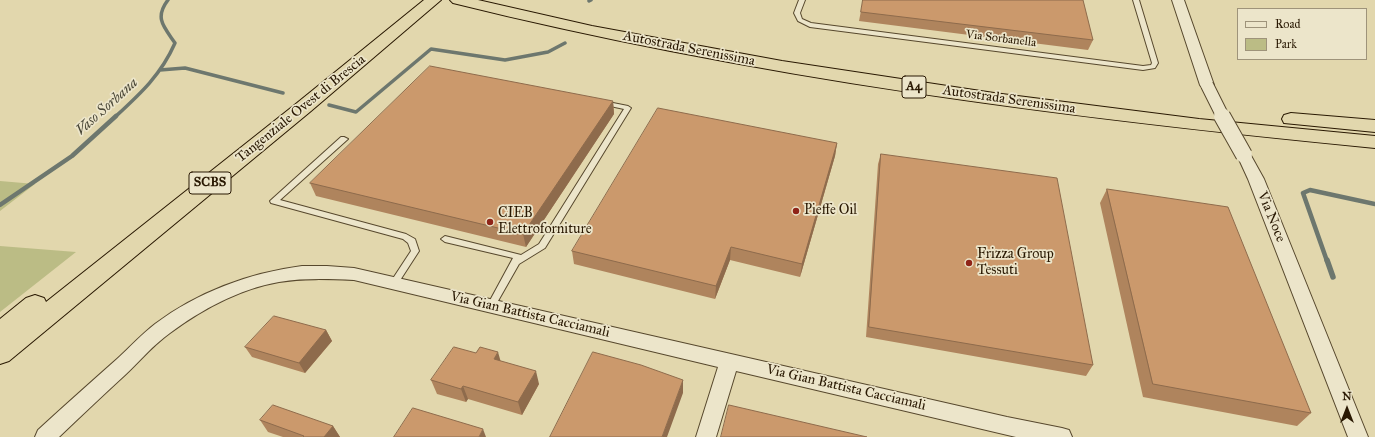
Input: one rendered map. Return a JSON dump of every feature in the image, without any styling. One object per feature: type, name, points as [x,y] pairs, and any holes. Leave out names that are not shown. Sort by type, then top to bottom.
[{"type":"highway","name":"Autostrada Serenissima","points":[[458,0],[592,31],[798,69],[1026,103],[1199,125],[1375,142]]},
{"type":"highway","name":"Autostrada Serenissima","points":[[509,0],[598,20],[786,53],[985,84],[1191,110],[1375,126]]},
{"type":"highway","name":"Tangenziale Ovest di Brescia","points":[[0,332],[419,5]]},
{"type":"highway","name":"Tangenziale Ovest di Brescia","points":[[0,352],[304,107],[419,5]]},
{"type":"street","name":"Via Noce","points":[[1178,0],[1207,85],[1256,179],[1358,437]]},
{"type":"street","name":"Via Gian Battista Cacciamali","points":[[45,437],[162,328],[201,304],[233,289],[268,277],[304,271],[330,271],[354,274],[729,361],[1007,431],[1062,437]]},
{"type":"street","points":[[706,437],[729,361]]},
{"type":"lane","name":"Via Sorbanella","points":[[802,0],[797,13],[800,20],[810,25],[1143,68],[1153,67],[1155,63],[1136,0]]},
{"type":"lane","points":[[516,262],[542,246],[628,108],[597,102]]},
{"type":"lane","points":[[344,138],[274,201],[406,237],[412,241],[415,251],[394,283]]},
{"type":"lane","points":[[444,239],[518,256],[492,306]]},
{"type":"green space","points":[[0,181],[35,184],[0,211]]},
{"type":"green space","points":[[0,246],[76,252],[0,312]]},
{"type":"building","points":[[863,0],[1083,0],[1093,40],[861,12]]},
{"type":"building","points":[[430,66],[613,101],[523,234],[310,183]]},
{"type":"building","points":[[658,108],[837,143],[802,264],[731,247],[716,286],[572,251]]},
{"type":"building","name":"Frizza Group Tessuti","points":[[881,154],[1057,178],[1093,365],[869,327]]},
{"type":"building","points":[[1107,189],[1228,207],[1311,413],[1153,384]]},
{"type":"building","points":[[274,316],[326,330],[299,363],[245,347]]},
{"type":"building","points":[[454,347],[476,353],[480,347],[498,352],[494,359],[536,371],[518,402],[463,386],[461,389],[431,380]]},
{"type":"building","points":[[593,352],[641,365],[683,380],[662,437],[550,437]]},
{"type":"building","points":[[273,405],[333,426],[324,437],[303,437],[304,436],[260,420]]},
{"type":"building","points":[[729,405],[867,437],[721,437]]},
{"type":"building","points":[[413,408],[483,429],[479,437],[394,437]]},
{"type":"waterway","name":"Vaso Sorbana","points":[[115,117],[149,83],[163,65],[175,43],[164,27],[161,17],[164,6],[168,0]]},
{"type":"waterway","points":[[329,105],[356,112],[431,49],[505,60],[548,52],[565,43]]},
{"type":"waterway","points":[[160,70],[185,68],[283,93]]},
{"type":"waterway","name":"Vaso Sorbana","points":[[0,205],[72,156],[116,116]]},
{"type":"waterway","points":[[1327,261],[1303,193],[1310,190],[1375,204]]},
{"type":"waterway","points":[[1327,260],[1333,277]]},
{"type":"place","name":"Pieffe Oil","points":[[796,211]]},
{"type":"place","name":"CIEB Elettroforniture","points":[[490,222]]},
{"type":"place","name":"Frizza Group Tessuti","points":[[969,263]]}]
